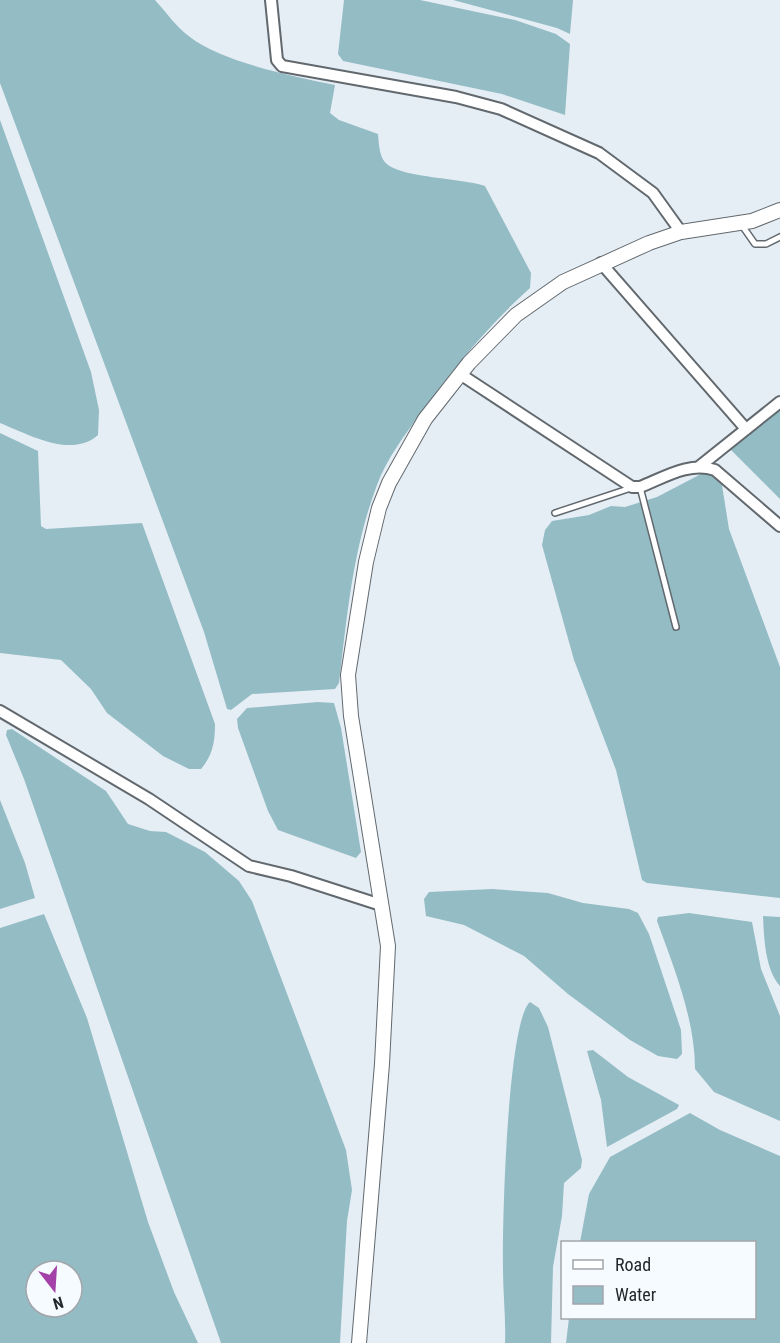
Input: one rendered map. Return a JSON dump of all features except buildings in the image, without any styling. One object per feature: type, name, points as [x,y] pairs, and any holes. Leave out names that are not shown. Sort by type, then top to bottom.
[{"type":"street","points":[[271,0],[277,60],[282,66],[456,97],[501,109],[599,153],[653,193],[681,232]]},
{"type":"street","points":[[359,1343],[388,977],[388,946],[368,808],[348,695],[354,636],[366,562],[379,508],[389,483],[425,419],[460,374],[516,315],[563,282],[649,243],[681,232],[740,223],[780,210]]},
{"type":"street","points":[[601,263],[746,429]]},
{"type":"street","points":[[460,374],[636,487],[700,466],[780,402]]},
{"type":"street","points":[[700,466],[715,470],[780,526]]},
{"type":"street","points":[[0,711],[149,799],[249,866],[291,876],[381,905]]},
{"type":"lane","points":[[740,223],[755,244],[766,244],[780,237]]},
{"type":"lane","points":[[555,513],[636,487],[676,627]]},
{"type":"water","points":[[0,0],[155,0],[176,25],[204,46],[259,67],[335,85],[330,113],[339,120],[378,134],[381,155],[388,165],[407,173],[485,186],[531,273],[530,288],[473,346],[447,378],[403,438],[381,475],[362,533],[348,608],[339,683],[335,689],[252,694],[231,710],[227,709],[204,632],[0,83]]},
{"type":"water","points":[[344,0],[420,0],[515,20],[556,34],[570,44],[565,115],[502,94],[343,61],[338,54]]},
{"type":"water","points":[[453,0],[573,0],[570,34],[557,28]]},
{"type":"water","points":[[0,120],[91,372],[99,410],[98,435],[87,442],[63,445],[49,442],[0,423]]},
{"type":"water","points":[[780,409],[780,499],[730,449]]},
{"type":"water","points":[[0,433],[38,451],[41,526],[46,529],[142,523],[215,724],[213,748],[201,769],[189,769],[163,756],[107,713],[91,689],[61,660],[0,653]]},
{"type":"water","points":[[713,473],[721,479],[729,529],[780,667],[780,898],[647,883],[642,880],[616,770],[574,660],[542,545],[545,530],[552,521],[589,515],[611,506],[625,507],[657,497],[701,474]]},
{"type":"water","points":[[318,702],[334,703],[341,728],[361,852],[356,858],[278,830],[268,811],[238,728],[237,719],[247,708]]},
{"type":"water","points":[[12,729],[106,791],[128,824],[150,831],[166,832],[205,852],[239,881],[252,901],[346,1150],[352,1190],[347,1221],[340,1343],[221,1343],[24,779],[6,735],[7,730]]},
{"type":"water","points":[[0,800],[25,863],[35,898],[0,909]]},
{"type":"water","points":[[492,889],[548,893],[583,903],[629,909],[638,913],[649,934],[681,1030],[682,1054],[677,1059],[658,1056],[630,1040],[568,994],[524,956],[464,925],[426,916],[424,899],[429,892]]},
{"type":"water","points":[[689,913],[752,922],[761,969],[780,1016],[780,1121],[714,1092],[695,1069],[687,1013],[657,921],[658,917]]},
{"type":"water","points":[[44,914],[87,1018],[148,1222],[174,1292],[198,1343],[0,1343],[0,928]]},
{"type":"water","points":[[763,916],[780,917],[780,986],[768,962]]},
{"type":"water","points":[[530,1002],[539,1008],[548,1027],[582,1160],[581,1168],[564,1183],[562,1216],[553,1267],[551,1343],[505,1343],[503,1247],[511,1085],[522,1018]]},
{"type":"water","points":[[593,1050],[628,1077],[679,1105],[677,1109],[607,1147],[601,1100],[587,1051]]},
{"type":"water","points":[[690,1113],[720,1130],[780,1156],[780,1343],[566,1343],[569,1319],[756,1319],[756,1241],[580,1241],[589,1194],[610,1157]]}]
